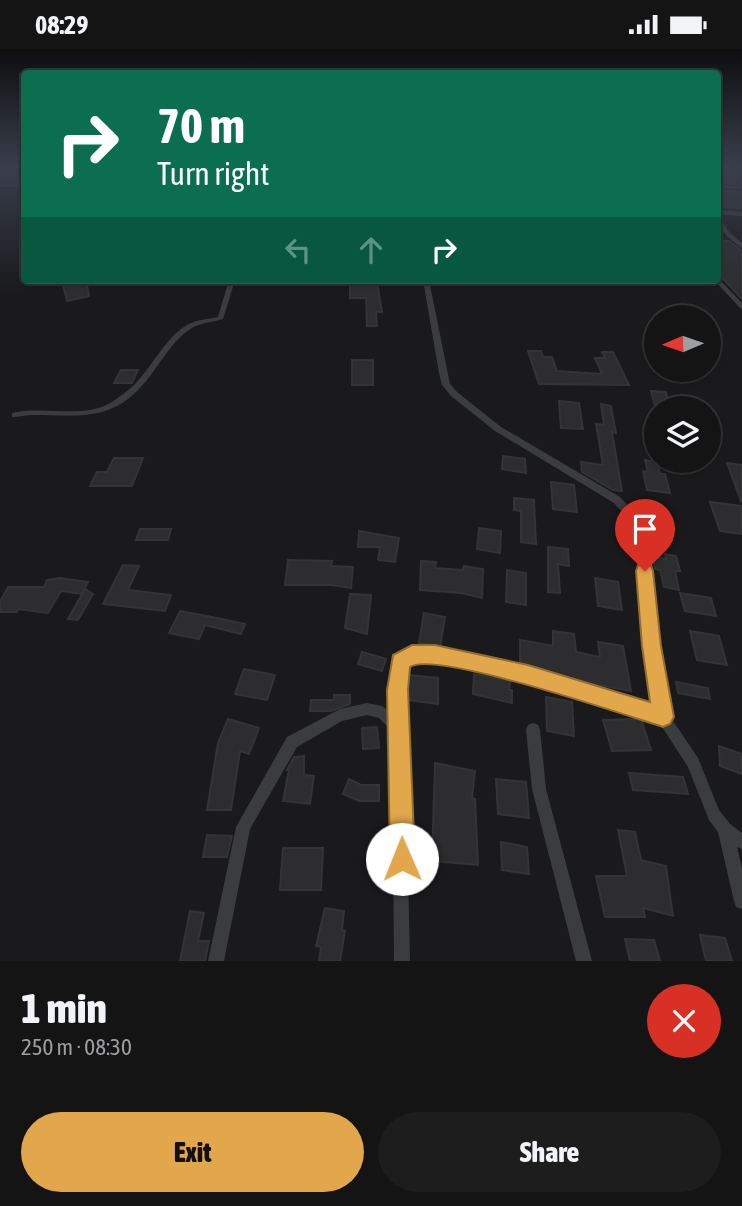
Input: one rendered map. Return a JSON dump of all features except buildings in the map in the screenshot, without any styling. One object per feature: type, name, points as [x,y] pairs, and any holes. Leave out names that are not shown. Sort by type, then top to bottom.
[{"type":"street","points":[[721,212],[742,214]]},
{"type":"street","points":[[721,224],[742,246]]},
{"type":"street","points":[[15,415],[92,412],[126,398],[148,375],[173,340],[193,324],[221,318],[231,284]]},
{"type":"street","points":[[427,284],[446,385],[498,429],[617,500],[639,531],[651,646],[663,717],[692,763],[704,794],[724,829],[742,901]]},
{"type":"street","points":[[721,284],[742,307]]},
{"type":"street","points":[[402,961],[398,690],[400,662],[412,654],[435,655],[528,675],[663,717]]},
{"type":"street","points":[[216,961],[243,827],[292,742],[340,715],[367,709],[382,712],[400,730]]},
{"type":"street","points":[[534,730],[539,789],[584,961]]},
{"type":"street","points":[[724,829],[742,842]]},
{"type":"route","points":[[402,859],[398,690],[400,662],[412,654],[435,655],[528,675],[663,717],[651,646],[645,571]]}]
